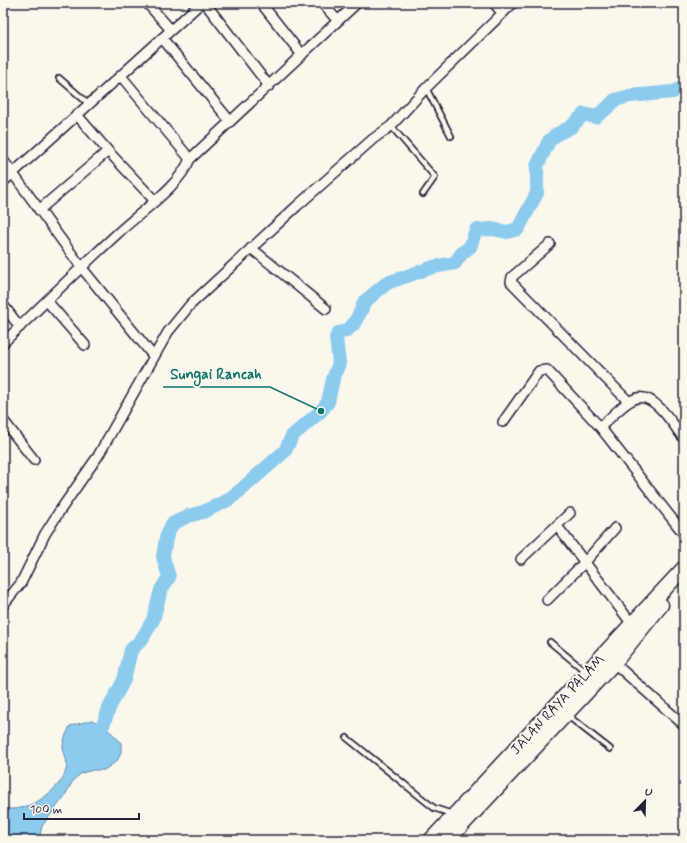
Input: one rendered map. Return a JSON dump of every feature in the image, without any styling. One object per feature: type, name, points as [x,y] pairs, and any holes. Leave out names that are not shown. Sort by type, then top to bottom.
[{"type":"main road","name":"JALAN RAYA PALAM","points":[[454,838],[561,710],[586,672],[684,568]]},
{"type":"main road","name":"JALAN RAYA PALAM","points":[[431,840],[454,815],[561,710],[614,663],[655,612],[684,580]]},
{"type":"street","points":[[147,3],[171,30]]},
{"type":"street","points":[[3,182],[201,3]]},
{"type":"street","points":[[205,3],[268,86]]},
{"type":"street","points":[[261,3],[302,55]]},
{"type":"street","points":[[322,3],[338,21]]},
{"type":"street","points":[[3,343],[118,232],[155,201],[181,176],[190,159],[357,3]]},
{"type":"street","points":[[494,3],[502,14]]},
{"type":"street","points":[[3,606],[20,583],[58,512],[98,456],[168,332],[190,305],[251,248],[373,139],[392,126],[426,88],[513,3]]},
{"type":"street","points":[[162,38],[230,121]]},
{"type":"street","points":[[121,76],[190,159]]},
{"type":"street","points":[[77,115],[108,151],[155,201]]},
{"type":"street","points":[[39,210],[108,151]]},
{"type":"street","points":[[3,160],[82,268],[154,357]]},
{"type":"street","points":[[550,244],[512,277],[511,282],[629,402]]},
{"type":"street","points":[[251,248],[326,309]]},
{"type":"street","points":[[47,301],[85,345]]},
{"type":"street","points":[[3,305],[20,327]]},
{"type":"street","points":[[503,422],[539,371],[547,370],[600,427],[684,534]]},
{"type":"street","points":[[600,427],[629,402],[641,397],[646,398],[659,407],[684,438]]},
{"type":"street","points":[[3,420],[34,460]]},
{"type":"street","points":[[521,559],[570,512]]},
{"type":"street","points":[[557,526],[632,624]]},
{"type":"street","points":[[546,600],[585,562],[615,528]]},
{"type":"street","points":[[614,663],[684,725]]},
{"type":"lane","points":[[59,78],[89,104]]},
{"type":"lane","points":[[426,88],[451,136]]},
{"type":"lane","points":[[392,126],[435,177],[423,194]]},
{"type":"lane","points":[[550,642],[586,672]]},
{"type":"lane","points":[[561,710],[610,749]]},
{"type":"lane","points":[[347,738],[434,808],[454,815]]},
{"type":"water","points":[[92,720],[108,730],[121,743],[121,753],[117,761],[104,770],[93,770],[82,773],[74,779],[64,797],[42,826],[39,840],[3,840],[3,807],[12,809],[29,805],[38,801],[54,789],[61,781],[65,773],[67,765],[63,744],[70,726]]},
{"type":"waterway","points":[[93,741],[103,725],[110,706],[124,680],[131,650],[142,639],[153,620],[161,590],[169,577],[163,557],[166,538],[172,524],[228,500],[285,451],[292,436],[321,411],[328,402],[333,379],[339,363],[336,338],[338,333],[346,331],[353,325],[364,302],[387,283],[433,267],[455,263],[462,253],[470,247],[476,230],[492,229],[507,232],[518,229],[537,193],[537,166],[549,141],[557,134],[571,127],[584,114],[595,117],[615,100],[630,96],[673,92],[684,87]]},
{"type":"place","name":"Sungai Rancah","points":[[321,411]]}]
